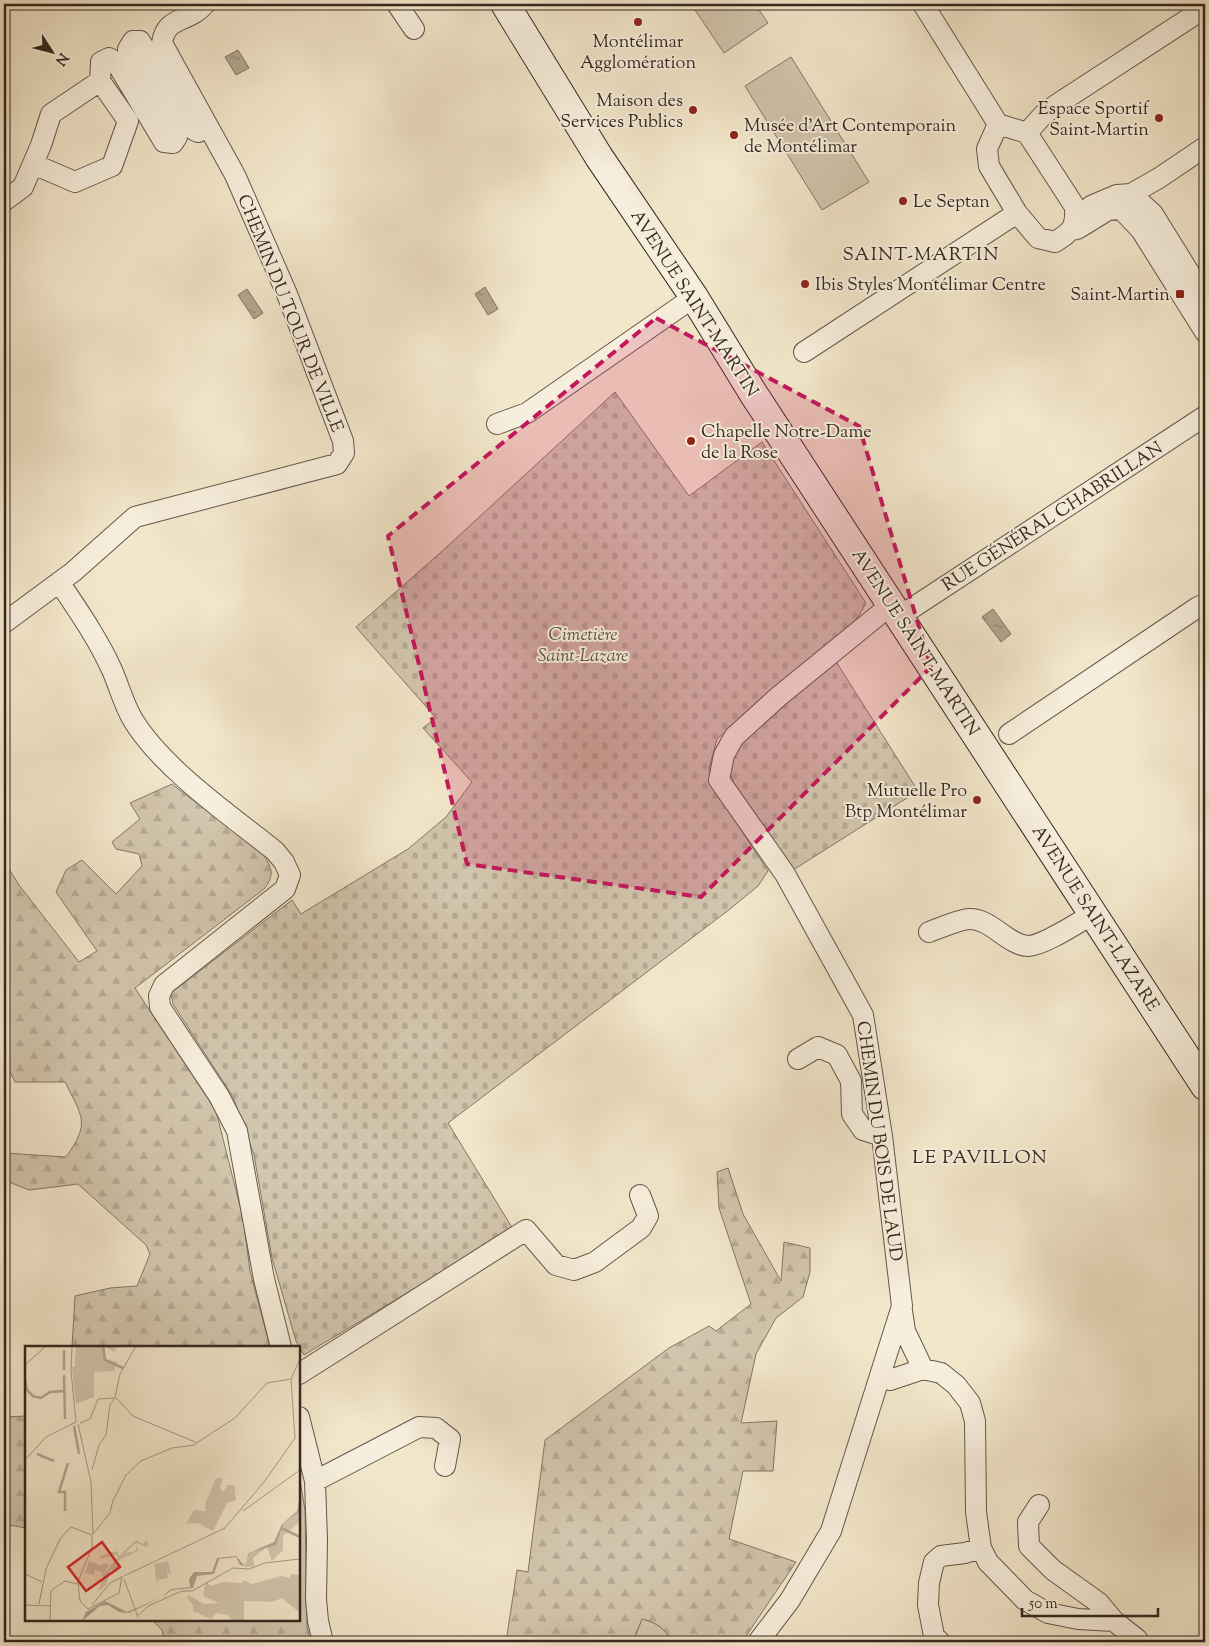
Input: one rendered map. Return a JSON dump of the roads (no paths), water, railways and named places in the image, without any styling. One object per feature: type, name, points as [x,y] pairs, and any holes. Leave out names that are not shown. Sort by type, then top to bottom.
[{"type":"main road","name":"AVENUE SAINT-MARTIN","points":[[505,4],[598,157],[694,297],[753,392],[896,610],[998,742]]},
{"type":"main road","name":"AVENUE SAINT-LAZARE","points":[[998,742],[1093,914],[1205,1086]]},
{"type":"street","name":"CHEMIN DU TOUR DE VILLE","points":[[4,623],[59,582],[135,517],[338,464],[344,453],[343,441],[287,294],[235,175],[162,43],[163,34],[168,26],[190,16],[204,4]]},
{"type":"street","points":[[397,4],[414,29]]},
{"type":"street","points":[[923,4],[998,124],[1027,133],[1075,207],[1076,221],[1072,230]]},
{"type":"street","points":[[1027,133],[1056,104],[1205,8]]},
{"type":"street","points":[[33,164],[75,182],[112,166],[128,121],[100,81],[101,62],[109,58],[116,62],[164,142],[173,143],[177,138],[176,131],[128,49],[133,41],[140,41],[194,130],[204,134],[210,131]]},
{"type":"street","points":[[4,201],[23,187],[42,145],[51,114],[100,81]]},
{"type":"street","points":[[998,124],[989,141],[987,156],[989,166],[1017,212],[1038,238],[1055,242],[1108,210],[1116,209],[1123,211],[1141,230],[1205,332]]},
{"type":"street","points":[[1075,207],[1081,209],[1117,195],[1131,194],[1159,178],[1205,147]]},
{"type":"street","points":[[1131,194],[1153,214],[1205,298]]},
{"type":"street","points":[[804,352],[1017,212]]},
{"type":"street","points":[[497,424],[526,413],[694,297]]},
{"type":"street","name":"RUE GÉNÉRAL CHABRILLAN","points":[[896,610],[1205,416]]},
{"type":"street","points":[[59,582],[82,615],[112,670],[132,719],[152,745],[181,775],[275,852],[284,862],[290,874],[286,889],[164,985],[159,996],[160,1007],[219,1096],[237,1131],[264,1279],[281,1346]]},
{"type":"street","points":[[998,742],[1205,604]]},
{"type":"street","name":"CHEMIN DU BOIS DE LAUD","points":[[758,1642],[790,1600],[831,1531],[902,1306],[882,1136],[863,1014],[785,874],[718,780],[724,755],[734,737],[778,697],[896,610]]},
{"type":"street","points":[[929,932],[970,919],[980,921],[1016,942],[1029,946],[1044,941],[1093,914]]},
{"type":"street","points":[[798,1059],[818,1047],[837,1055],[851,1081],[852,1114],[863,1130],[882,1136]]},
{"type":"street","points":[[300,1373],[526,1230],[556,1265],[574,1270],[595,1262],[641,1228],[648,1216],[640,1195]]},
{"type":"street","points":[[902,1306],[905,1331],[923,1370]]},
{"type":"street","points":[[880,1378],[890,1380],[923,1370],[941,1373],[956,1385],[970,1403],[974,1421],[976,1512],[981,1548],[988,1562],[1025,1600],[1048,1613],[1078,1619],[1114,1621]]},
{"type":"street","points":[[300,1421],[316,1481],[318,1540],[316,1599],[318,1621],[323,1642]]},
{"type":"street","points":[[316,1481],[419,1427],[436,1428],[450,1439],[445,1466]]},
{"type":"street","points":[[1039,1505],[1028,1522],[1029,1546],[1053,1570],[1099,1603],[1114,1621],[1139,1642]]},
{"type":"street","points":[[940,1642],[934,1636],[928,1605],[928,1583],[934,1562],[941,1556],[966,1553],[981,1548]]},
{"type":"water","points":[[238,50],[249,68],[236,75],[225,57]]},
{"type":"water","points":[[485,287],[498,309],[488,315],[475,294]]},
{"type":"water","points":[[247,289],[263,313],[254,319],[238,295]]},
{"type":"water","points":[[993,609],[1011,634],[1001,642],[982,617]]},
{"type":"place","name":"Montélimar Agglomération","points":[[638,22]]},
{"type":"place","name":"Maison des Services Publics","points":[[693,110]]},
{"type":"place","name":"Espace Sportif Saint-Martin","points":[[1159,118]]},
{"type":"place","name":"Musée d'Art Contemporain de Montélimar","points":[[734,135]]},
{"type":"place","name":"Le Septan","points":[[903,201]]},
{"type":"place","name":"Ibis Styles Montélimar Centre","points":[[805,284]]},
{"type":"place","name":"Saint-Martin","points":[[1180,294]]},
{"type":"place","name":"Chapelle Notre-Dame de la Rose","points":[[691,441]]},
{"type":"place","name":"Mutuelle Pro Btp Montélimar","points":[[977,800]]},
{"type":"district","name":"SAINT-MARTIN","points":[[921,253]]},
{"type":"district","name":"LE PAVILLON","points":[[980,1156]]},
{"type":"park label","name":"Cimetière Saint-Lazare","points":[[583,644]]}]
